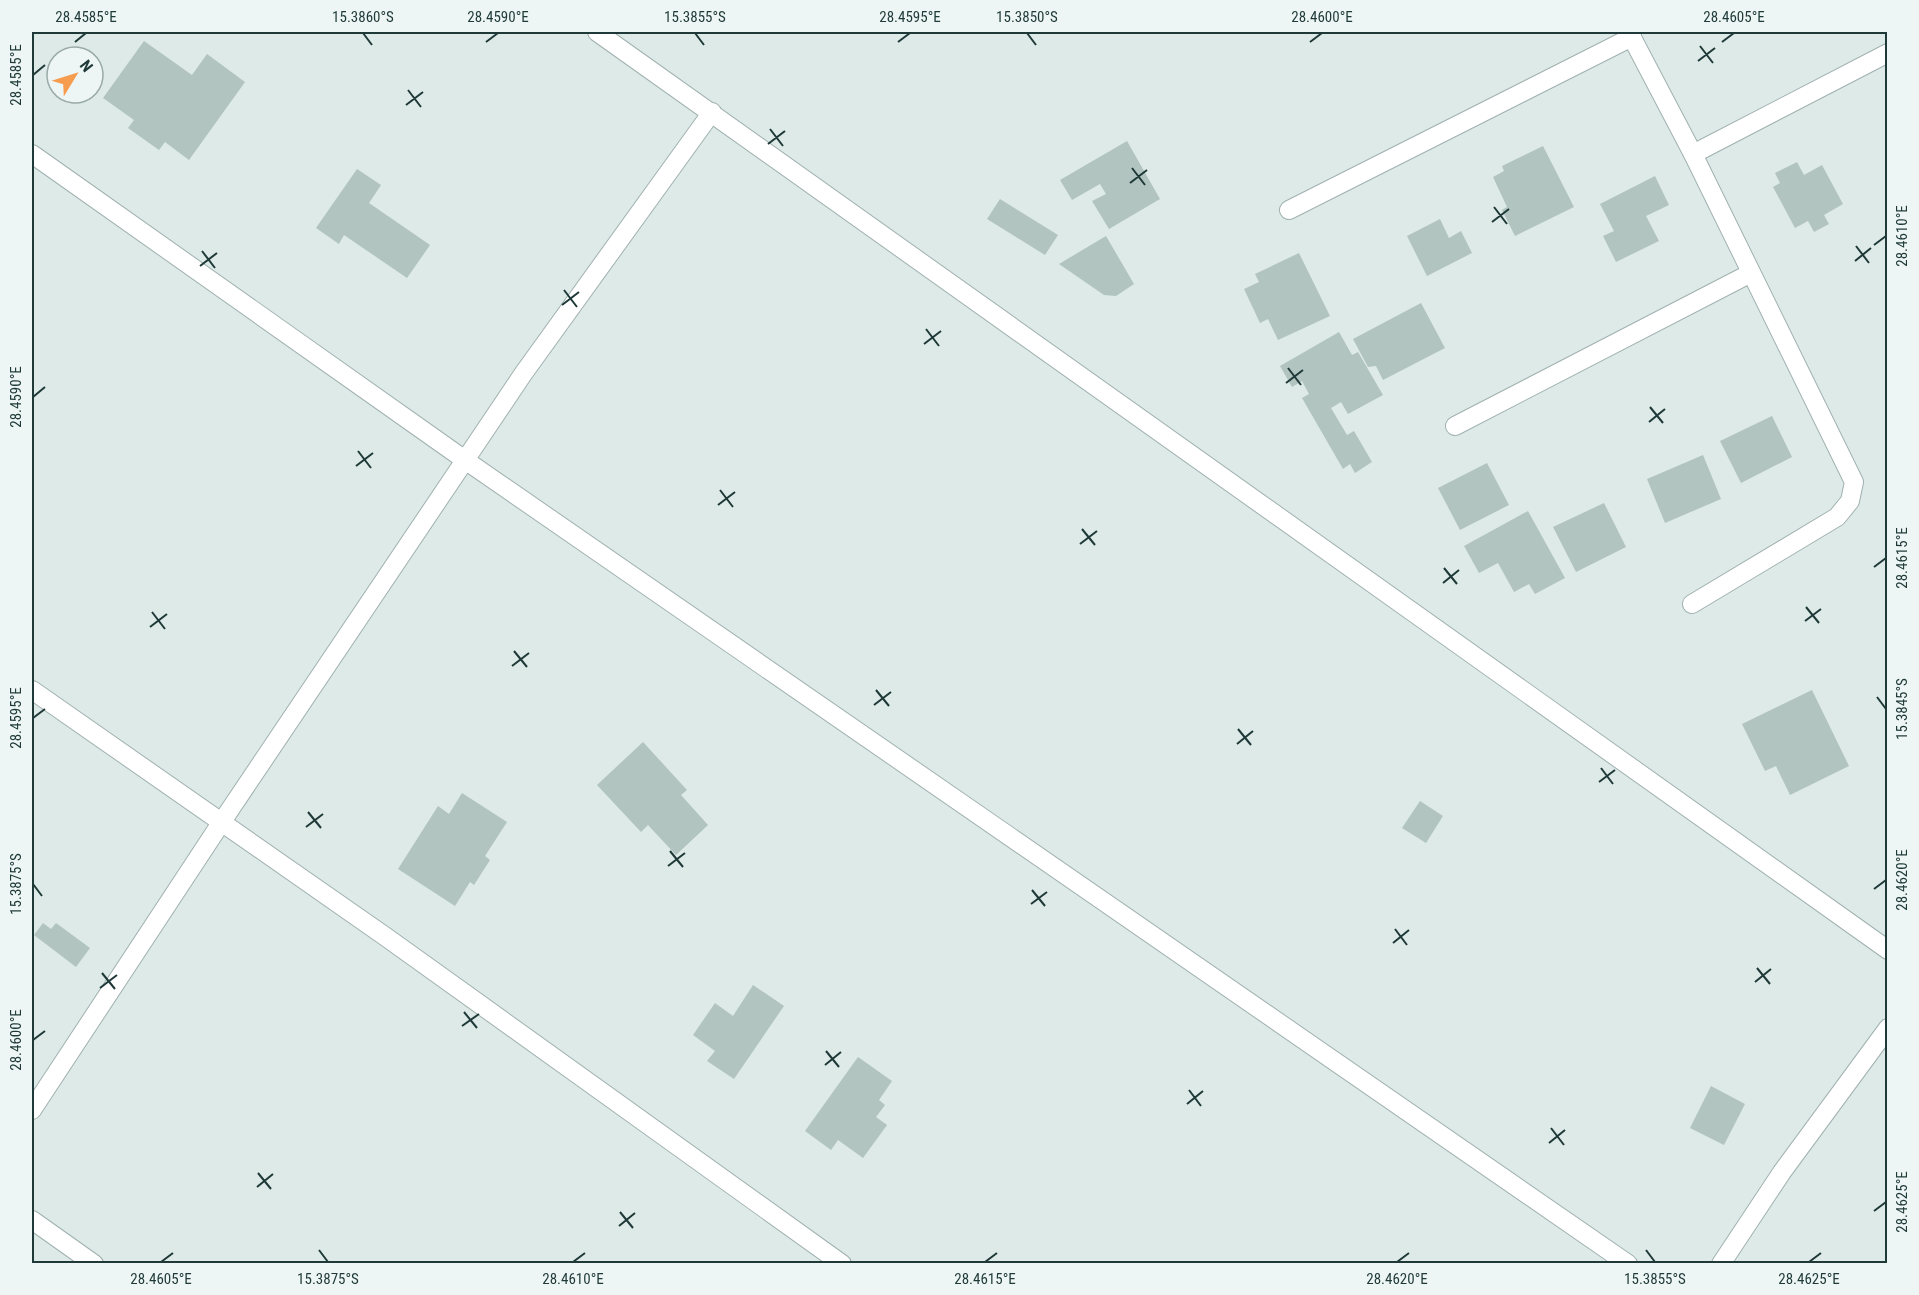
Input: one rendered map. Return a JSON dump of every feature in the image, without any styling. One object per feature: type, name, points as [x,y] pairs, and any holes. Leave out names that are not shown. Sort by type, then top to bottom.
[{"type":"street","points":[[597,32],[1887,950]]},
{"type":"street","points":[[1289,210],[1630,34],[1693,154],[1854,482],[1850,501],[1837,517],[1692,604]]},
{"type":"street","points":[[1693,154],[1887,53]]},
{"type":"street","points":[[32,1110],[221,823],[523,374],[712,112]]},
{"type":"street","points":[[32,154],[465,460],[1628,1263]]},
{"type":"street","points":[[1455,426],[1751,273]]},
{"type":"street","points":[[32,690],[396,944],[842,1263]]},
{"type":"street","points":[[1721,1263],[1782,1172],[1887,1028]]},
{"type":"street","points":[[32,1220],[94,1263]]},
{"type":"building","points":[[144,41],[192,75],[207,54],[245,82],[189,160],[165,142],[159,150],[128,128],[134,120],[105,99],[105,95]]},
{"type":"building","points":[[1127,141],[1160,199],[1109,229],[1092,201],[1106,194],[1100,184],[1072,200],[1060,180]]},
{"type":"building","points":[[1543,146],[1574,207],[1515,236],[1502,210],[1507,207],[1493,177],[1504,171],[1502,166]]},
{"type":"building","points":[[1797,162],[1804,175],[1822,165],[1843,204],[1824,215],[1829,224],[1814,232],[1808,221],[1795,228],[1773,187],[1780,183],[1775,173]]},
{"type":"building","points":[[357,169],[381,185],[369,203],[430,245],[407,278],[344,235],[339,244],[316,228]]},
{"type":"building","points":[[1655,176],[1669,205],[1646,216],[1659,241],[1616,262],[1603,236],[1614,231],[1600,204]]},
{"type":"building","points":[[1000,199],[1058,235],[1045,255],[987,219]]},
{"type":"building","points":[[1440,219],[1449,238],[1461,231],[1472,253],[1427,276],[1407,236]]},
{"type":"building","points":[[1106,236],[1134,284],[1116,296],[1104,295],[1059,264]]},
{"type":"building","points":[[1299,253],[1330,316],[1278,340],[1268,319],[1260,323],[1244,289],[1259,282],[1255,274]]},
{"type":"building","points":[[1421,303],[1445,348],[1383,380],[1376,366],[1368,367],[1353,339]]},
{"type":"building","points":[[1339,332],[1352,355],[1358,352],[1383,395],[1348,414],[1341,402],[1331,408],[1347,435],[1354,431],[1372,462],[1355,473],[1350,464],[1343,469],[1302,398],[1309,394],[1302,381],[1292,387],[1280,366]]},
{"type":"building","points":[[1772,416],[1792,457],[1741,483],[1720,441]]},
{"type":"building","points":[[1703,455],[1721,499],[1665,523],[1647,479]]},
{"type":"building","points":[[1487,463],[1509,505],[1460,530],[1438,488]]},
{"type":"building","points":[[1604,503],[1626,547],[1576,572],[1553,527]]},
{"type":"building","points":[[1528,511],[1565,578],[1535,594],[1529,584],[1514,592],[1498,563],[1479,573],[1464,546]]},
{"type":"building","points":[[1812,690],[1849,766],[1790,795],[1776,766],[1765,771],[1742,724]]},
{"type":"building","points":[[643,742],[687,790],[681,795],[708,825],[676,855],[648,825],[641,832],[597,785]]},
{"type":"building","points":[[462,793],[507,822],[485,856],[490,860],[474,885],[470,882],[455,906],[398,869],[438,806],[449,814]]},
{"type":"building","points":[[1420,801],[1443,816],[1426,843],[1402,828]]},
{"type":"building","points":[[43,923],[51,929],[56,923],[90,948],[76,967],[34,935]]},
{"type":"building","points":[[753,985],[784,1006],[734,1079],[707,1061],[715,1051],[693,1035],[715,1003],[733,1016]]},
{"type":"building","points":[[858,1057],[892,1081],[879,1100],[885,1105],[876,1117],[887,1125],[863,1158],[838,1140],[831,1150],[805,1131]]},
{"type":"building","points":[[1711,1086],[1745,1104],[1724,1145],[1690,1128]]}]
